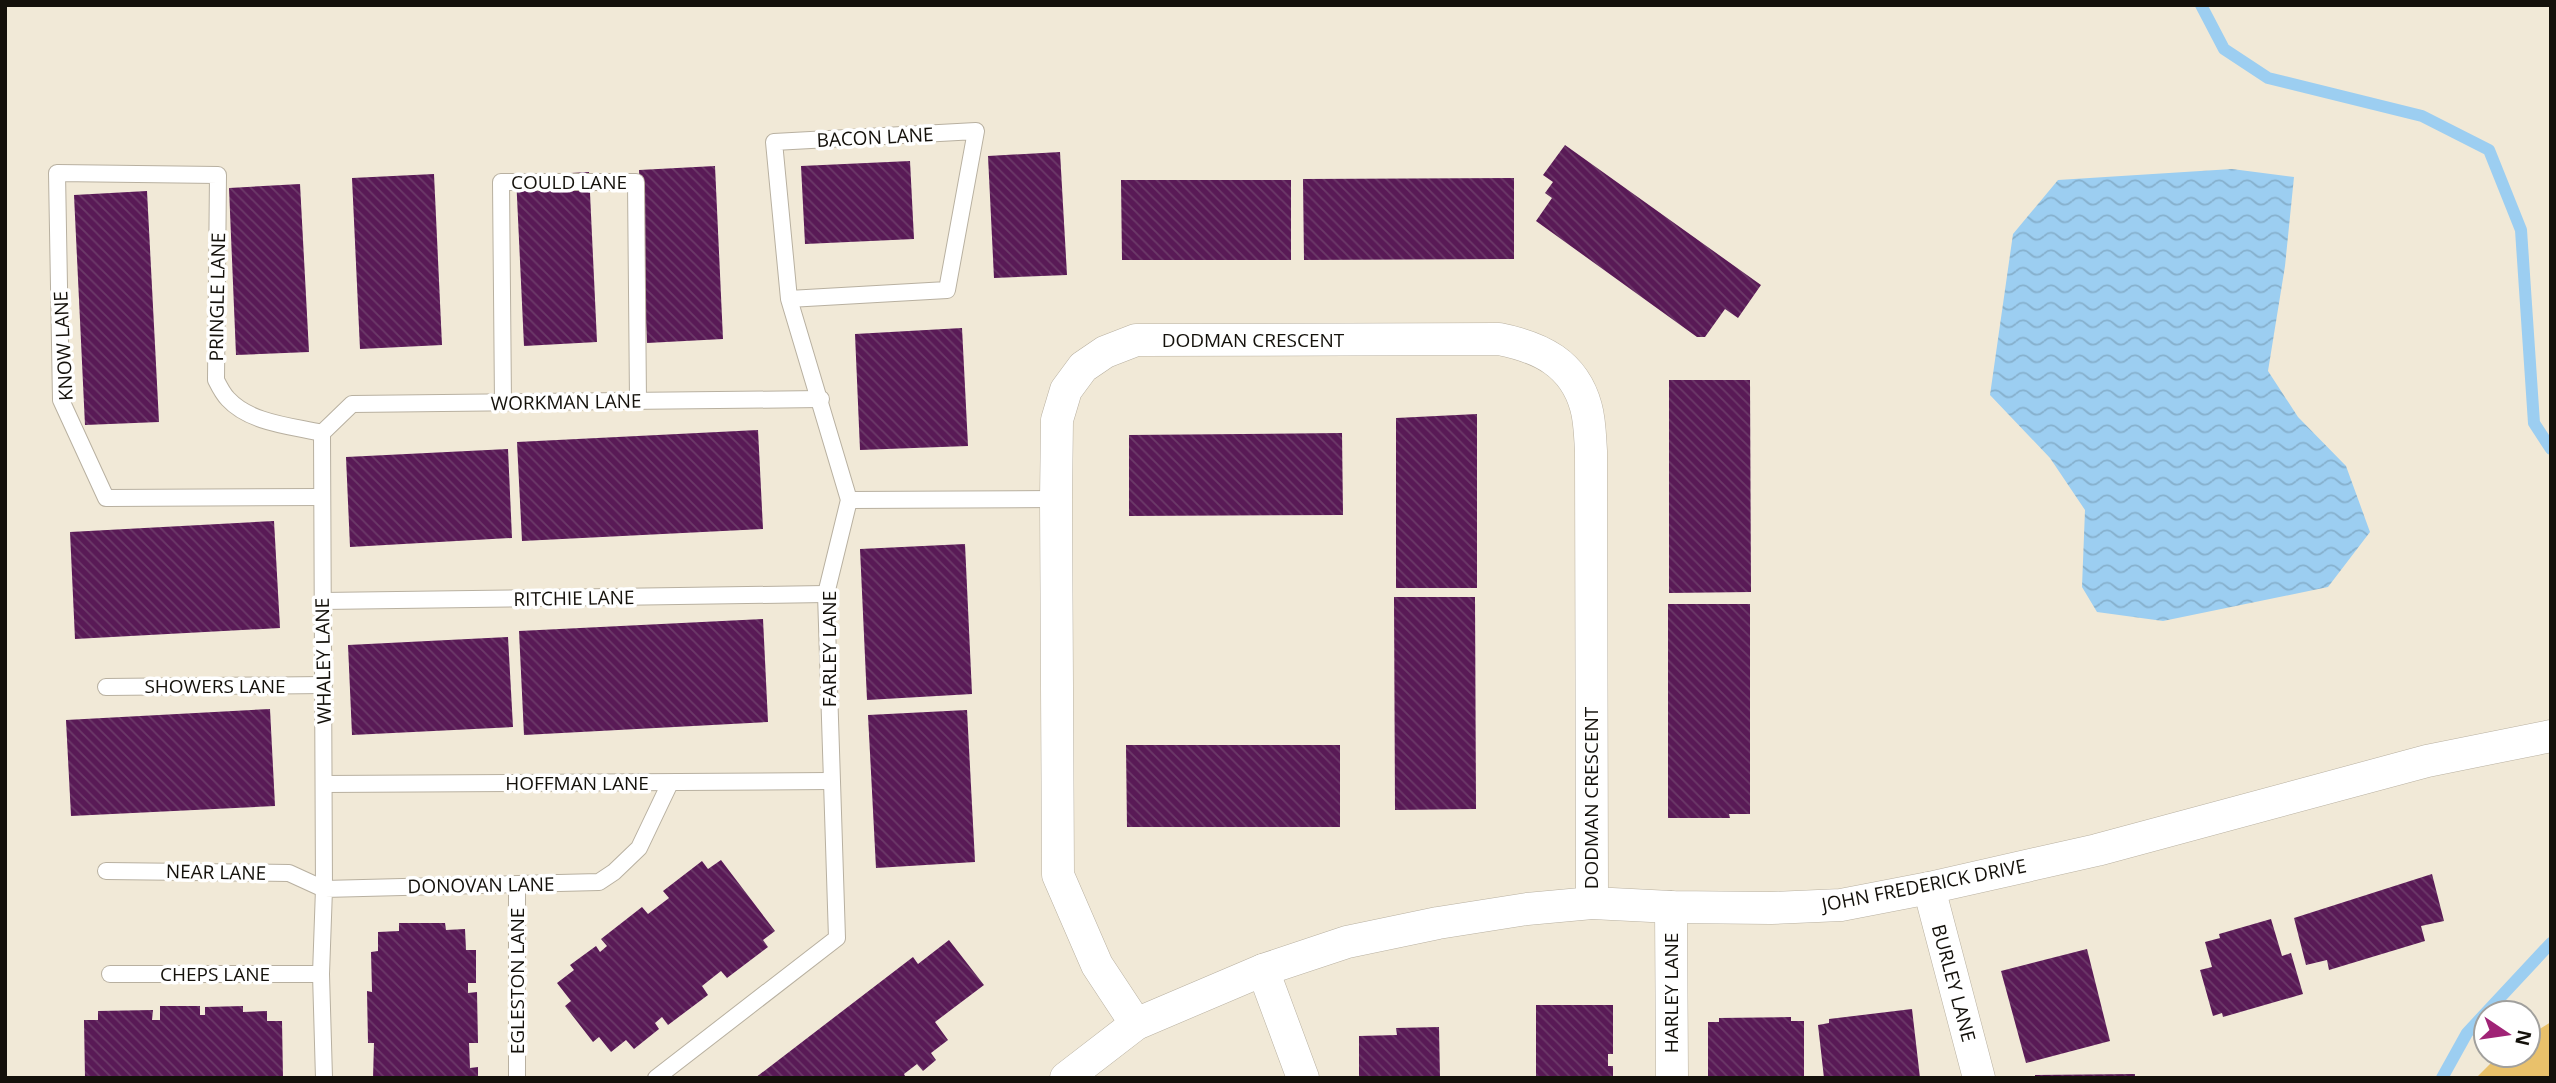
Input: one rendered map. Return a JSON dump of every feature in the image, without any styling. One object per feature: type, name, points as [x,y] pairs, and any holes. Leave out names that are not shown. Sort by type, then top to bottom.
[{"type":"street","name":"DODMAN CRESCENT","points":[[1136,1024],[1097,965],[1058,875],[1056,499],[1057,420],[1066,390],[1083,367],[1105,352],[1136,340],[1499,339],[1528,345],[1557,360],[1576,383],[1586,407],[1591,451],[1592,903]]},
{"type":"street","name":"JOHN FREDERICK DRIVE","points":[[1066,1078],[1136,1024],[1264,970],[1346,942],[1438,923],[1527,909],[1592,903],[1771,908],[1840,905],[2096,850],[2427,761],[2551,736]]},
{"type":"street","name":"BURLEY LANE","points":[[1929,888],[1979,1078]]},
{"type":"street","name":"HARLEY LANE","points":[[1671,907],[1672,1078]]},
{"type":"street","points":[[1264,970],[1304,1078]]},
{"type":"lane","name":"BACON LANE","points":[[774,142],[976,131],[947,290],[789,299]]},
{"type":"lane","name":"FARLEY LANE","points":[[656,1078],[837,938],[826,594],[849,500],[789,299],[774,142]]},
{"type":"lane","name":"KNOW LANE","points":[[218,175],[57,173],[61,400],[106,498],[321,497]]},
{"type":"lane","name":"PRINGLE LANE","points":[[218,175],[216,380],[228,399],[248,413],[322,433]]},
{"type":"lane","name":"COULD LANE","points":[[503,403],[501,182],[636,182],[638,401]]},
{"type":"lane","name":"WORKMAN LANE","points":[[322,433],[352,404],[821,399]]},
{"type":"lane","name":"WHALEY LANE","points":[[322,433],[324,889]]},
{"type":"lane","points":[[849,500],[1056,499]]},
{"type":"lane","name":"RITCHIE LANE","points":[[322,601],[826,594]]},
{"type":"lane","name":"SHOWERS LANE","points":[[106,687],[324,685]]},
{"type":"lane","name":"HOFFMAN LANE","points":[[324,784],[830,781]]},
{"type":"lane","name":"DONOVAN LANE","points":[[324,889],[599,882],[639,848],[670,783]]},
{"type":"lane","name":"NEAR LANE","points":[[106,871],[289,873],[324,889]]},
{"type":"lane","name":"EGLESTON LANE","points":[[516,885],[517,1078]]},
{"type":"lane","points":[[324,889],[321,974],[324,1078]]},
{"type":"lane","name":"CHEPS LANE","points":[[110,974],[321,974]]},
{"type":"shaded area","points":[[2551,1022],[2551,1078],[2476,1078],[2485,1069],[2542,1069],[2542,1027]]},
{"type":"water","points":[[2232,169],[2294,177],[2285,266],[2268,371],[2298,417],[2346,466],[2370,532],[2328,587],[2163,621],[2097,612],[2082,587],[2085,510],[2050,458],[1990,395],[2013,234],[2058,180]]},
{"type":"building","points":[[1565,145],[1761,285],[1738,318],[1725,309],[1705,337],[1697,337],[1536,221],[1552,198],[1545,193],[1553,182],[1543,175]]},
{"type":"building","points":[[1060,152],[1067,275],[994,278],[988,156]]},
{"type":"building","points":[[910,161],[914,239],[805,244],[801,166]]},
{"type":"building","points":[[715,166],[723,339],[647,343],[639,170]]},
{"type":"building","points":[[589,172],[597,342],[524,346],[516,176]]},
{"type":"building","points":[[434,174],[442,345],[360,349],[352,178]]},
{"type":"building","points":[[1514,178],[1514,259],[1304,260],[1303,179]]},
{"type":"building","points":[[1121,180],[1291,180],[1291,260],[1122,260]]},
{"type":"building","points":[[300,184],[309,352],[236,355],[229,188]]},
{"type":"building","points":[[147,191],[159,422],[85,425],[74,195]]},
{"type":"building","points":[[962,328],[968,446],[860,450],[855,334]]},
{"type":"building","points":[[1669,380],[1750,380],[1751,592],[1669,593]]},
{"type":"building","points":[[1477,414],[1477,588],[1396,588],[1396,418]]},
{"type":"building","points":[[758,430],[763,529],[522,541],[517,442]]},
{"type":"building","points":[[1342,433],[1343,515],[1129,516],[1129,435]]},
{"type":"building","points":[[508,449],[512,538],[350,547],[346,457]]},
{"type":"building","points":[[274,521],[280,628],[75,639],[70,532]]},
{"type":"building","points":[[965,544],[972,694],[867,700],[860,549]]},
{"type":"building","points":[[1394,597],[1475,597],[1476,809],[1395,810]]},
{"type":"building","points":[[1668,604],[1750,604],[1750,814],[1729,814],[1730,818],[1668,818]]},
{"type":"building","points":[[763,619],[768,722],[524,735],[519,631]]},
{"type":"building","points":[[508,637],[513,727],[352,735],[348,645]]},
{"type":"building","points":[[270,709],[275,806],[71,816],[66,720]]},
{"type":"building","points":[[967,710],[975,862],[876,868],[868,715]]},
{"type":"building","points":[[1126,745],[1340,745],[1340,827],[1127,827]]},
{"type":"building","points":[[721,860],[775,931],[763,940],[768,947],[727,978],[721,971],[702,986],[708,995],[668,1025],[662,1017],[655,1023],[659,1029],[634,1049],[626,1040],[611,1052],[599,1037],[593,1042],[565,1006],[571,1001],[557,983],[574,970],[570,965],[596,946],[600,952],[607,946],[601,939],[642,907],[648,914],[669,898],[663,891],[702,861],[708,869]]},
{"type":"building","points":[[2432,874],[2444,921],[2421,926],[2425,941],[2329,970],[2327,960],[2306,965],[2294,918]]},
{"type":"building","points":[[2271,919],[2282,956],[2291,953],[2303,994],[2223,1017],[2222,1013],[2213,1016],[2200,970],[2212,967],[2205,942],[2220,938],[2219,934]]},
{"type":"building","points":[[399,923],[445,923],[446,930],[465,929],[466,950],[476,950],[476,983],[468,983],[468,993],[477,992],[478,1043],[469,1043],[470,1068],[478,1067],[478,1078],[373,1078],[374,1043],[368,1043],[367,991],[372,992],[371,952],[378,951],[378,932],[399,931]]},
{"type":"building","points":[[949,940],[984,985],[935,1022],[948,1040],[931,1053],[936,1060],[923,1071],[917,1064],[904,1074],[906,1078],[755,1078],[913,957],[918,964]]},
{"type":"building","points":[[2087,949],[2110,1041],[2026,1063],[2001,971]]},
{"type":"building","points":[[1536,1005],[1613,1005],[1613,1054],[1608,1054],[1608,1066],[1613,1066],[1613,1078],[1536,1078]]},
{"type":"building","points":[[160,1006],[200,1006],[200,1015],[205,1015],[205,1007],[243,1006],[243,1012],[267,1011],[267,1021],[282,1021],[283,1078],[85,1078],[84,1020],[98,1020],[98,1011],[153,1010],[152,1020],[160,1020]]},
{"type":"building","points":[[1912,1009],[1920,1078],[1824,1078],[1818,1025],[1829,1023],[1829,1019]]},
{"type":"building","points":[[1791,1017],[1791,1021],[1804,1021],[1804,1078],[1708,1078],[1708,1022],[1719,1022],[1719,1018]]},
{"type":"building","points":[[1439,1027],[1440,1078],[1359,1078],[1359,1036],[1397,1035],[1396,1028]]},
{"type":"building","points":[[2135,1074],[2135,1078],[2035,1078],[2035,1075]]},
{"type":"waterway","points":[[2201,5],[2224,49],[2268,78],[2422,116],[2489,150],[2521,230],[2534,423],[2551,449]]},
{"type":"waterway","points":[[2442,1078],[2467,1033],[2551,943]]}]
